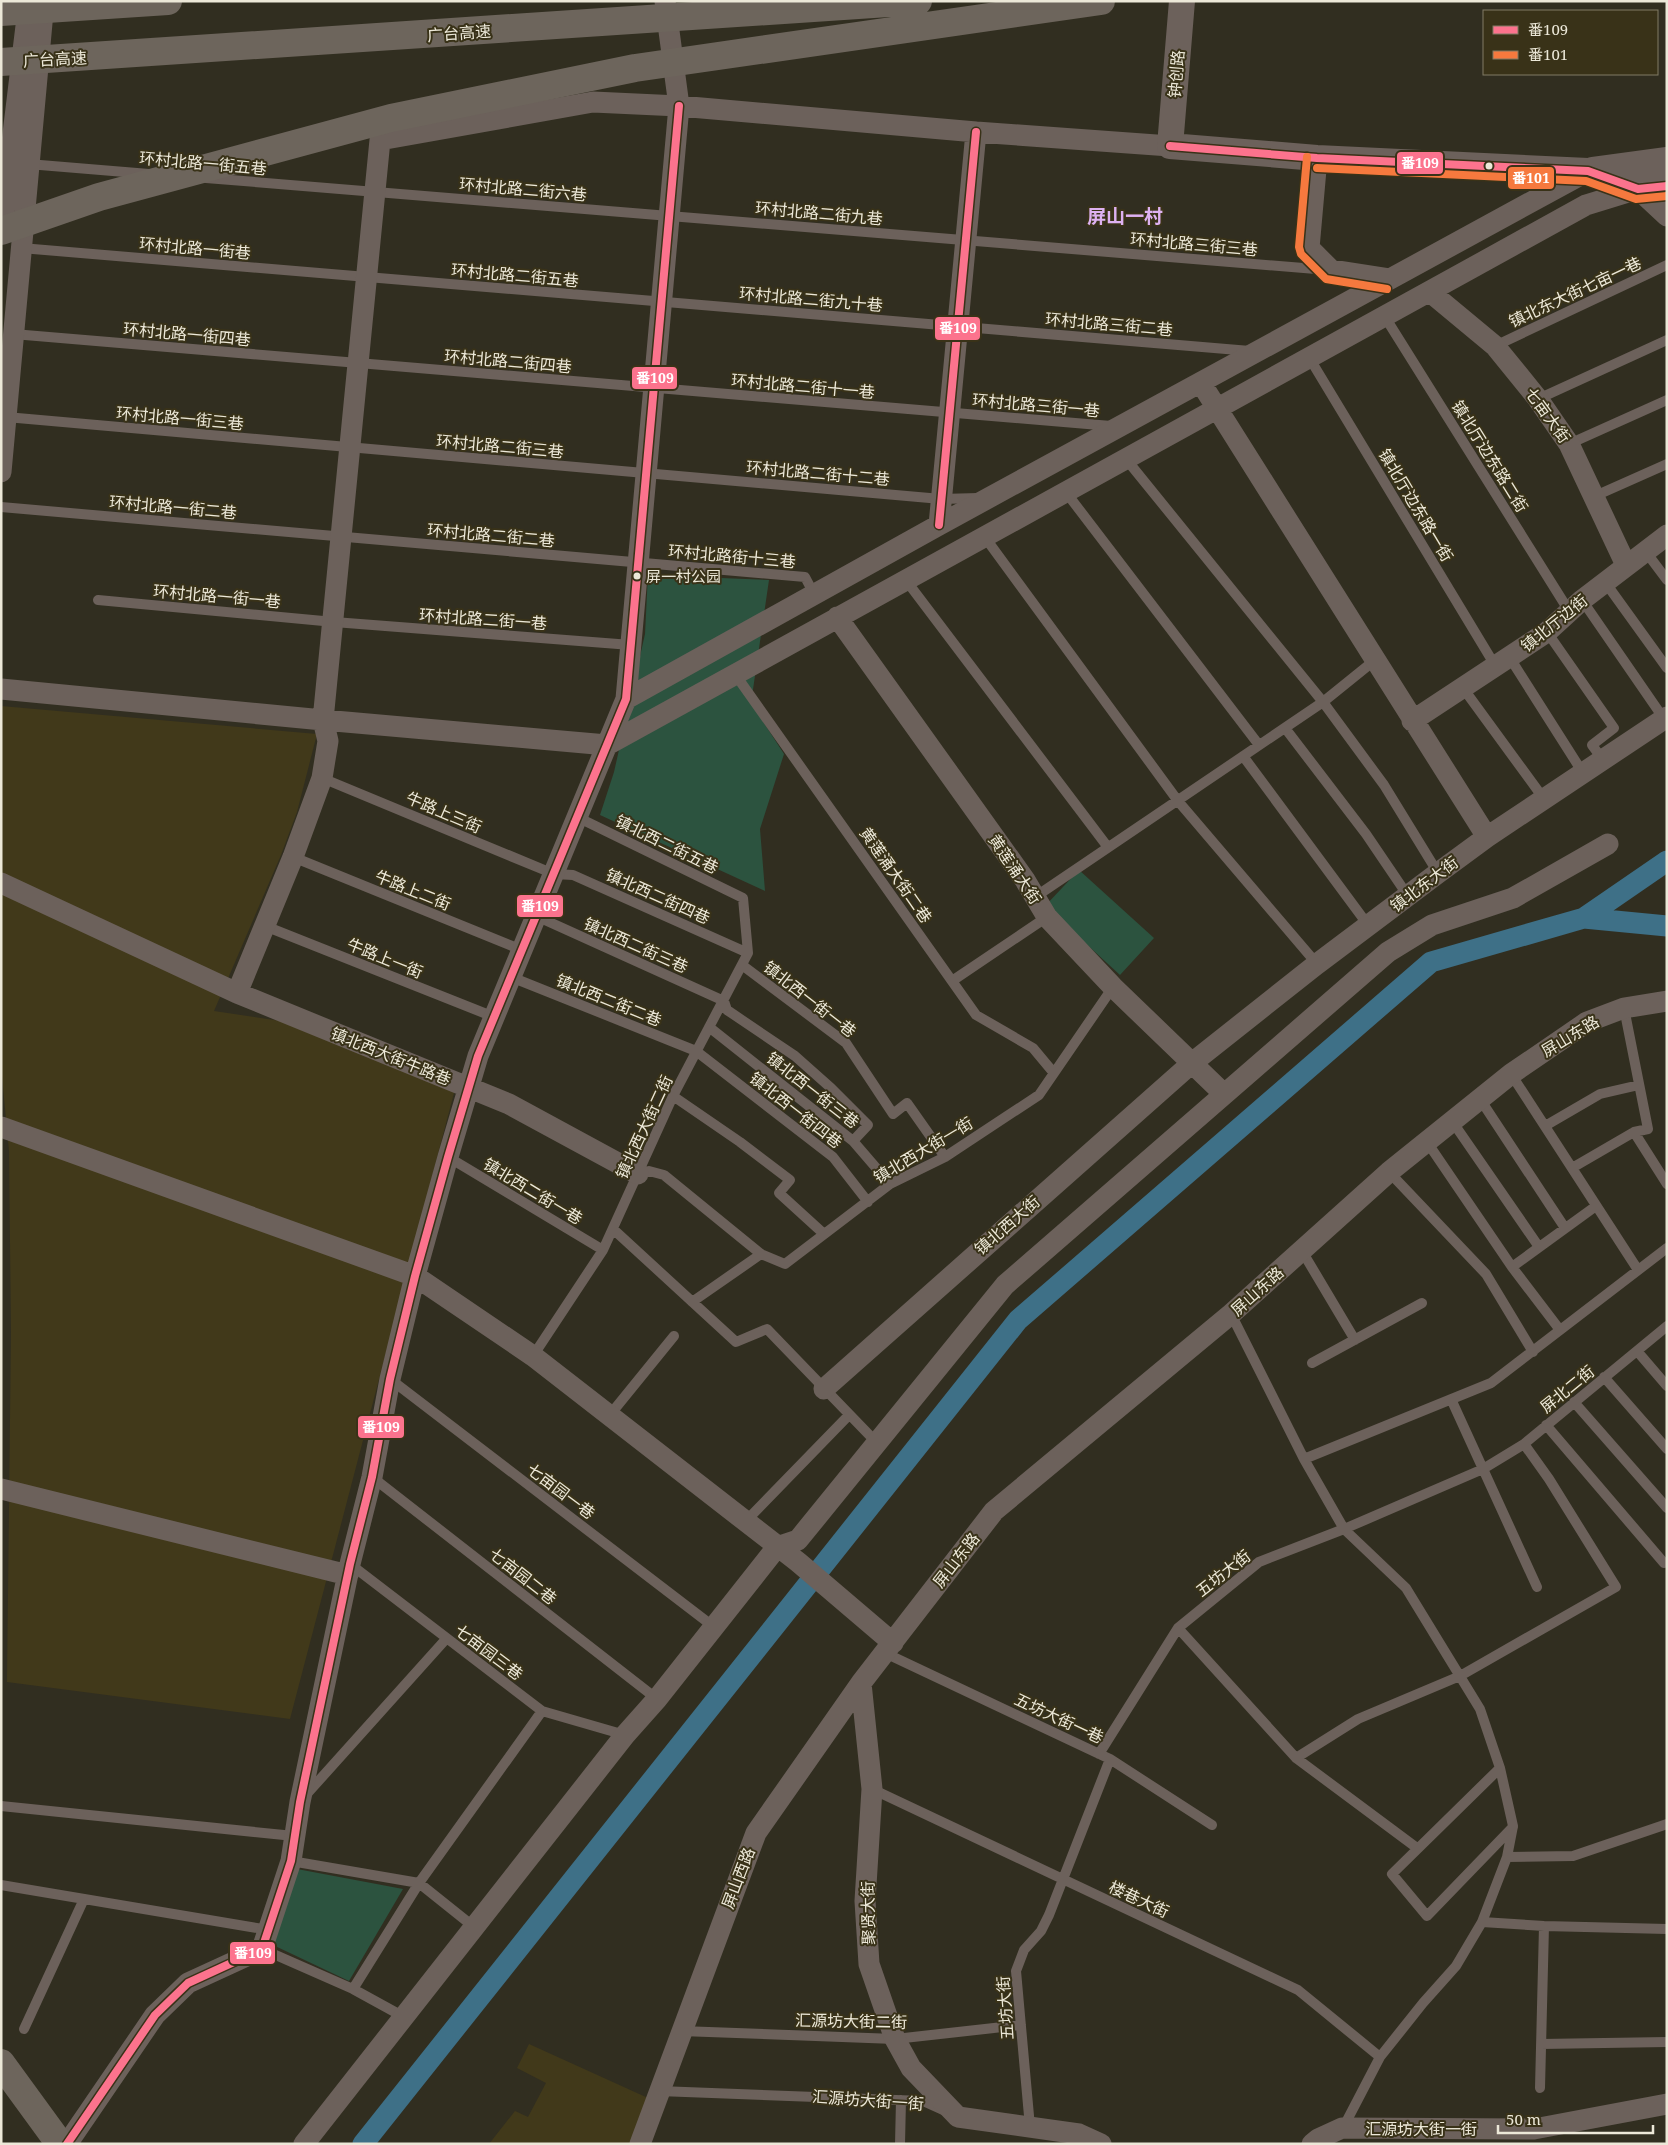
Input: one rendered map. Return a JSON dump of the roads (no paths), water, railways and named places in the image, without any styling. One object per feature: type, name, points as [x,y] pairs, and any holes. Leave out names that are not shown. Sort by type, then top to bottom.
[{"type":"highway","points":[[1,12],[168,1]]},
{"type":"highway","name":"广台高速","points":[[1,62],[918,1]]},
{"type":"highway","points":[[8,237],[99,197],[390,118],[635,68],[1101,1]]},
{"type":"highway","points":[[1,74],[169,52]]},
{"type":"highway","points":[[1,2063],[60,2144]]},
{"type":"street","points":[[1,472],[13,334],[8,237],[29,1]]},
{"type":"street","points":[[8,237],[28,164],[44,1]]},
{"type":"street","points":[[67,2144],[155,2015],[188,1983],[266,1939],[291,1861],[300,1802],[349,1570],[372,1477],[390,1379],[415,1276],[448,1157],[478,1056],[626,699],[679,106],[666,1]]},
{"type":"street","name":"钟创路","points":[[1170,146],[1182,1]]},
{"type":"street","points":[[237,994],[322,778],[328,741],[323,720],[380,140],[593,102],[679,106],[976,132],[1318,158],[1588,171],[1667,160]]},
{"type":"street","points":[[939,525],[976,132]]},
{"type":"street","points":[[1318,158],[1309,248],[1331,270],[1389,279]]},
{"type":"street","points":[[626,699],[988,498],[1588,171],[1638,189],[1667,216]]},
{"type":"street","points":[[1,689],[607,745],[905,579],[1310,359],[1586,205],[1638,189],[1667,186]]},
{"type":"street","name":"七亩大街","points":[[1430,292],[1495,346],[1538,399],[1569,444],[1595,496],[1626,566]]},
{"type":"street","points":[[1201,383],[1412,721],[1487,837]]},
{"type":"street","name":"镇北厅边街","points":[[1412,721],[1547,632],[1605,582],[1667,535]]},
{"type":"street","name":"黄莲涌大街","points":[[837,617],[1035,897],[1047,917],[1113,987],[1224,1094]]},
{"type":"street","name":"镇北东大街","points":[[1192,1063],[1317,964],[1487,837],[1665,718]]},
{"type":"street","points":[[304,2144],[625,1735],[657,1699],[777,1547],[798,1540],[1006,1284],[1388,952],[1432,925],[1513,898],[1608,844]]},
{"type":"street","name":"镇北西大街牛路巷","points":[[1,883],[237,994],[509,1104],[638,1174]]},
{"type":"street","name":"屏山东路","points":[[889,1648],[994,1511],[1231,1314],[1389,1172],[1511,1074],[1587,1022],[1624,1008],[1667,1001]]},
{"type":"street","name":"镇北西大街","points":[[824,1389],[1192,1063]]},
{"type":"street","points":[[1,1126],[415,1276],[532,1356],[798,1562],[846,1602],[889,1648]]},
{"type":"street","points":[[1,1490],[349,1570]]},
{"type":"street","name":"屏山西路","points":[[640,2144],[680,2031],[756,1833],[861,1683],[889,1648]]},
{"type":"street","name":"聚贤大街","points":[[861,1683],[872,1789],[865,1901],[869,1964],[895,2039],[911,2068],[958,2117]]},
{"type":"street","name":"汇源坊大街一街","points":[[1312,2144],[1342,2128],[1534,2137],[1667,2104]]},
{"type":"street","name":"汇源坊大街一街","points":[[958,2117],[1030,2127],[1064,2138],[1079,2134],[1101,2144]]},
{"type":"lane","name":"环村北路一街五巷","points":[[28,164],[375,192]]},
{"type":"lane","name":"环村北路二街六巷","points":[[375,192],[669,216]]},
{"type":"lane","name":"环村北路二街九巷","points":[[669,216],[966,240]]},
{"type":"lane","name":"环村北路一街巷","points":[[8,237],[367,277]]},
{"type":"lane","name":"环村北路三街三巷","points":[[966,240],[1331,270]]},
{"type":"lane","name":"镇北东大街七亩一巷","points":[[1495,346],[1667,265]]},
{"type":"lane","name":"环村北路二街五巷","points":[[367,277],[661,302]]},
{"type":"lane","name":"环村北路二街九十巷","points":[[661,302],[958,327]]},
{"type":"lane","name":"镇北厅边东路二街","points":[[1385,317],[1576,606],[1665,718]]},
{"type":"lane","name":"环村北路三街二巷","points":[[958,327],[1258,352]]},
{"type":"lane","name":"环村北路一街四巷","points":[[13,334],[359,363]]},
{"type":"lane","points":[[1538,399],[1667,340]]},
{"type":"lane","name":"镇北厅边东路一街","points":[[1310,359],[1503,662],[1583,773]]},
{"type":"lane","name":"环村北路二街四巷","points":[[359,363],[654,388]]},
{"type":"lane","name":"环村北路二街十一巷","points":[[654,388],[949,413]]},
{"type":"lane","points":[[1569,444],[1667,400]]},
{"type":"lane","name":"环村北路三街一巷","points":[[949,413],[1119,427]]},
{"type":"lane","name":"环村北路一街三巷","points":[[6,417],[351,448]]},
{"type":"lane","name":"环村北路二街三巷","points":[[351,448],[646,473]]},
{"type":"lane","points":[[1126,459],[1323,702],[1384,785],[1438,873]]},
{"type":"lane","points":[[1595,496],[1667,464]]},
{"type":"lane","name":"环村北路二街十二巷","points":[[646,473],[941,499],[988,498]]},
{"type":"lane","points":[[1066,491],[1259,745]]},
{"type":"lane","name":"环村北路一街二巷","points":[[1,507],[342,538]]},
{"type":"lane","points":[[984,536],[1178,801],[1317,964]]},
{"type":"lane","name":"环村北路二街二巷","points":[[342,538],[638,563]]},
{"type":"lane","points":[[1646,552],[1667,580]]},
{"type":"lane","name":"环村北路街十三巷","points":[[638,563],[805,577],[814,594]]},
{"type":"lane","points":[[905,579],[1107,846]]},
{"type":"lane","points":[[1605,582],[1667,668]]},
{"type":"lane","name":"环村北路一街一巷","points":[[98,600],[334,622]]},
{"type":"lane","name":"环村北路二街一巷","points":[[334,622],[631,645]]},
{"type":"lane","points":[[1547,632],[1614,728],[1592,745],[1603,760]]},
{"type":"lane","points":[[1035,897],[1107,846],[1178,801],[1323,702],[1375,660]]},
{"type":"lane","name":"黄莲涌大街二巷","points":[[735,674],[976,1015],[1033,1048],[1053,1072]]},
{"type":"lane","points":[[1463,688],[1544,800]]},
{"type":"lane","points":[[1285,728],[1366,834],[1408,896]]},
{"type":"lane","points":[[1243,756],[1368,925]]},
{"type":"lane","name":"牛路上三街","points":[[322,778],[554,874]]},
{"type":"lane","name":"镇北西二街五巷","points":[[577,818],[744,898],[748,953]]},
{"type":"lane","name":"牛路上二街","points":[[292,857],[522,950]]},
{"type":"lane","name":"镇北西二街四巷","points":[[554,874],[573,875],[748,953]]},
{"type":"lane","name":"镇北西二街三巷","points":[[536,916],[724,1001]]},
{"type":"lane","points":[[952,981],[1047,917]]},
{"type":"lane","name":"牛路上一街","points":[[265,926],[494,1017]]},
{"type":"lane","name":"镇北西大街二街","points":[[532,1356],[603,1250],[673,1096],[748,953]]},
{"type":"lane","name":"镇北西一街一巷","points":[[742,965],[846,1043],[893,1114],[907,1103],[945,1157]]},
{"type":"lane","name":"镇北西二街二巷","points":[[511,977],[696,1051]]},
{"type":"lane","name":"镇北西大街一街","points":[[761,1254],[785,1264],[890,1184],[945,1157],[1039,1095],[1113,987]]},
{"type":"lane","points":[[724,1001],[727,1010],[795,1056],[868,1125],[853,1141]]},
{"type":"lane","points":[[1572,1168],[1634,1132],[1648,1129],[1624,1008]]},
{"type":"lane","name":"镇北西一街三巷","points":[[709,1027],[853,1141],[890,1184]]},
{"type":"lane","name":"镇北西一街四巷","points":[[696,1051],[833,1158],[868,1202]]},
{"type":"lane","points":[[1511,1074],[1638,1270]]},
{"type":"lane","points":[[1545,1126],[1600,1094],[1639,1085]]},
{"type":"lane","points":[[673,1096],[790,1180],[779,1193],[824,1234]]},
{"type":"lane","points":[[1480,1099],[1566,1228]]},
{"type":"lane","points":[[1452,1121],[1539,1247]]},
{"type":"lane","points":[[1634,1132],[1667,1184]]},
{"type":"lane","points":[[1427,1142],[1512,1266],[1560,1330]]},
{"type":"lane","name":"镇北西二街一巷","points":[[448,1157],[603,1250]]},
{"type":"lane","name":"镇北西大街牛路巷","points":[[638,1174],[650,1171],[664,1175],[761,1254]]},
{"type":"lane","points":[[1389,1172],[1486,1274],[1533,1352]]},
{"type":"lane","points":[[1512,1266],[1596,1206]]},
{"type":"lane","points":[[613,1229],[736,1342],[767,1329],[877,1443]]},
{"type":"lane","points":[[1304,1459],[1491,1383],[1667,1248]]},
{"type":"lane","points":[[1302,1251],[1355,1340]]},
{"type":"lane","points":[[692,1302],[761,1254]]},
{"type":"lane","points":[[1312,1363],[1422,1303]]},
{"type":"lane","points":[[1231,1314],[1304,1459],[1344,1529],[1406,1588],[1480,1709],[1500,1768],[1513,1826],[1508,1857],[1482,1922],[1456,1966],[1423,2003],[1380,2058],[1342,2128]]},
{"type":"lane","name":"屏北二街","points":[[1483,1469],[1524,1444],[1666,1328]]},
{"type":"lane","points":[[609,1416],[674,1336]]},
{"type":"lane","points":[[1637,1351],[1667,1386]]},
{"type":"lane","points":[[1604,1377],[1667,1449]]},
{"type":"lane","name":"七亩园一巷","points":[[390,1379],[714,1627]]},
{"type":"lane","points":[[1451,1400],[1537,1587]]},
{"type":"lane","points":[[1574,1402],[1667,1508]]},
{"type":"lane","points":[[745,1522],[849,1415]]},
{"type":"lane","points":[[1546,1425],[1664,1563]]},
{"type":"lane","points":[[1296,1758],[1358,1719],[1460,1676],[1616,1587],[1549,1479],[1524,1444]]},
{"type":"lane","name":"五坊大街","points":[[1099,1754],[1178,1628],[1259,1562],[1344,1529],[1483,1469]]},
{"type":"lane","name":"七亩园二巷","points":[[372,1477],[657,1699]]},
{"type":"lane","name":"七亩园三巷","points":[[349,1570],[446,1638],[542,1711],[625,1735]]},
{"type":"lane","points":[[1178,1628],[1296,1758],[1416,1848]]},
{"type":"lane","points":[[300,1802],[446,1638]]},
{"type":"lane","name":"五坊大街一巷","points":[[889,1648],[1110,1758],[1212,1825]]},
{"type":"lane","points":[[353,1989],[419,1884],[542,1711]]},
{"type":"lane","name":"五坊大街","points":[[1030,2127],[1016,1971],[1024,1950],[1042,1931],[1110,1758]]},
{"type":"lane","points":[[1500,1768],[1416,1848],[1392,1874],[1427,1916],[1513,1826]]},
{"type":"lane","name":"楼巷大街","points":[[872,1789],[1298,1990],[1380,2058]]},
{"type":"lane","points":[[1,1806],[294,1836]]},
{"type":"lane","points":[[1508,1857],[1573,1856],[1667,1824]]},
{"type":"lane","points":[[291,1861],[419,1884],[474,1927]]},
{"type":"lane","points":[[1,1885],[84,1899],[266,1939],[404,2017]]},
{"type":"lane","points":[[24,2029],[84,1899]]},
{"type":"lane","points":[[1482,1922],[1544,1926],[1667,1928]]},
{"type":"lane","points":[[1540,2088],[1544,1926]]},
{"type":"lane","name":"汇源坊大街二街","points":[[680,2031],[895,2039],[1021,2025]]},
{"type":"lane","points":[[1541,2044],[1667,2042]]},
{"type":"lane","name":"汇源坊大街一街","points":[[659,2092],[923,2101],[958,2117]]},
{"type":"lane","points":[[900,2144],[901,2100]]},
{"type":"waterway","points":[[1584,918],[1667,861]]},
{"type":"waterway","points":[[363,2144],[1018,1320],[1431,962],[1584,918],[1667,926]]},
{"type":"place","name":"屏一村公园","points":[[637,576]]},
{"type":"district","name":"屏山一村","points":[[1125,216]]}]
